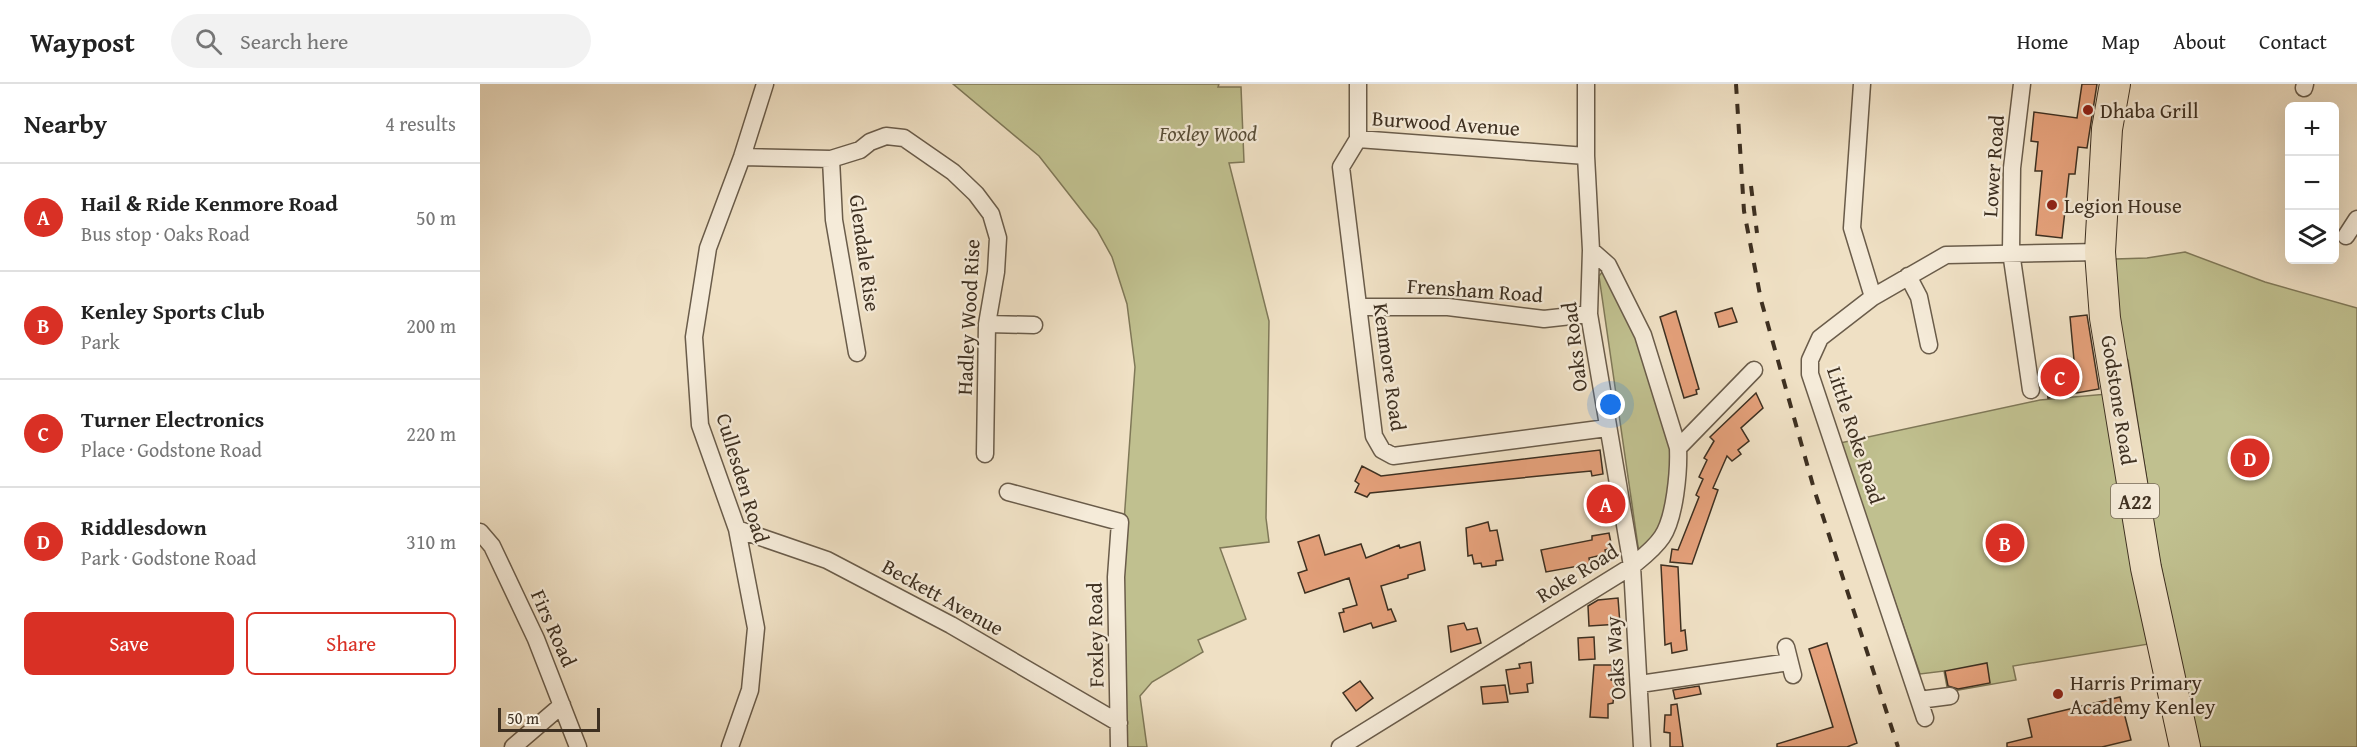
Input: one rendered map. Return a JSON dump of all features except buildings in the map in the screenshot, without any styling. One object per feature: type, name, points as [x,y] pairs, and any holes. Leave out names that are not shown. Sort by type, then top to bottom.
[{"type":"highway","name":"Godstone Road","points":[[2115,84],[2107,129],[2100,252],[2105,318],[2146,568],[2185,747]]},
{"type":"street","name":"Cullesden Road","points":[[730,747],[750,690],[756,628],[737,529],[700,425],[694,337],[708,248],[742,157],[765,84]]},
{"type":"street","name":"Burwood Avenue","points":[[1358,84],[1358,140],[1586,156]]},
{"type":"street","name":"Oaks Road","points":[[1586,84],[1590,250],[1589,314],[1632,566]]},
{"type":"street","points":[[1862,84],[1852,228],[1873,297]]},
{"type":"street","name":"Lower Road","points":[[2022,84],[2012,168],[2011,252],[2031,390]]},
{"type":"street","name":"Hadley Wood Rise","points":[[742,157],[831,159],[860,150],[870,142],[886,136],[904,138],[953,172],[976,194],[991,214],[998,238],[996,272],[987,324],[985,454]]},
{"type":"street","name":"Kenmore Road","points":[[1358,140],[1341,167],[1374,436],[1382,450],[1393,456],[1607,428]]},
{"type":"street","name":"Glendale Rise","points":[[831,159],[834,220],[858,353]]},
{"type":"street","points":[[2346,236],[2357,219]]},
{"type":"street","name":"Roke Road","points":[[1340,747],[1632,566],[1650,552],[1664,535],[1679,478],[1678,448],[1643,335],[1608,265],[1590,250]]},
{"type":"street","name":"Little Roke Road","points":[[1925,718],[1810,374],[1812,352],[1820,338],[1873,297],[1946,255],[2100,252]]},
{"type":"street","points":[[1908,276],[1918,297],[1929,345]]},
{"type":"street","name":"Frensham Road","points":[[1358,307],[1448,307],[1544,319],[1589,314]]},
{"type":"street","points":[[987,324],[1034,325]]},
{"type":"street","points":[[1678,448],[1754,370]]},
{"type":"street","name":"Foxley Road","points":[[1008,492],[1120,522],[1116,576],[1119,747]]},
{"type":"street","name":"Beckett Avenue","points":[[737,529],[827,560],[951,625],[1119,723]]},
{"type":"street","name":"Firs Road","points":[[480,532],[492,546],[536,639],[578,747]]},
{"type":"street","name":"Oaks Way","points":[[1632,566],[1642,747]]},
{"type":"street","points":[[1640,684],[1789,662]]},
{"type":"street","points":[[1920,700],[1950,696]]},
{"type":"street","points":[[513,747],[562,705]]},
{"type":"green space","name":"Foxley Wood","points":[[953,84],[1219,84],[1218,87],[1241,87],[1244,162],[1229,163],[1269,321],[1266,518],[1269,542],[1220,548],[1246,619],[1198,640],[1203,652],[1152,682],[1140,696],[1147,747],[1126,747],[1120,578],[1135,367],[1127,304],[1112,257],[1097,230],[1039,156]]},
{"type":"green space","points":[[2185,252],[2265,282],[2357,308],[2357,747],[2199,747],[2159,557],[2128,360],[2121,351],[2115,259],[2147,258]]},
{"type":"green space","points":[[1608,265],[1678,448],[1664,535],[1640,560],[1599,276]]},
{"type":"green space","points":[[2107,394],[2155,643],[2013,666],[2016,680],[1948,692],[1944,671],[1920,674],[1840,443],[2040,400]]},
{"type":"railway","points":[[1736,84],[1744,211],[1761,300],[1814,489],[1898,747]]},
{"type":"railway","points":[[1751,186],[1757,233]]},
{"type":"place","name":"Dhaba Grill","points":[[2088,110]]},
{"type":"place","name":"Legion House","points":[[2052,205]]},
{"type":"place","name":"Turner Electronics","points":[[2060,377]]},
{"type":"place","name":"Riddlesdown","points":[[2250,458]]},
{"type":"place","name":"Hail & Ride Kenmore Road","points":[[1606,504]]},
{"type":"place","name":"Kenley Sports Club","points":[[2005,543]]},
{"type":"place","name":"Harris Primary Academy Kenley","points":[[2058,694]]}]
